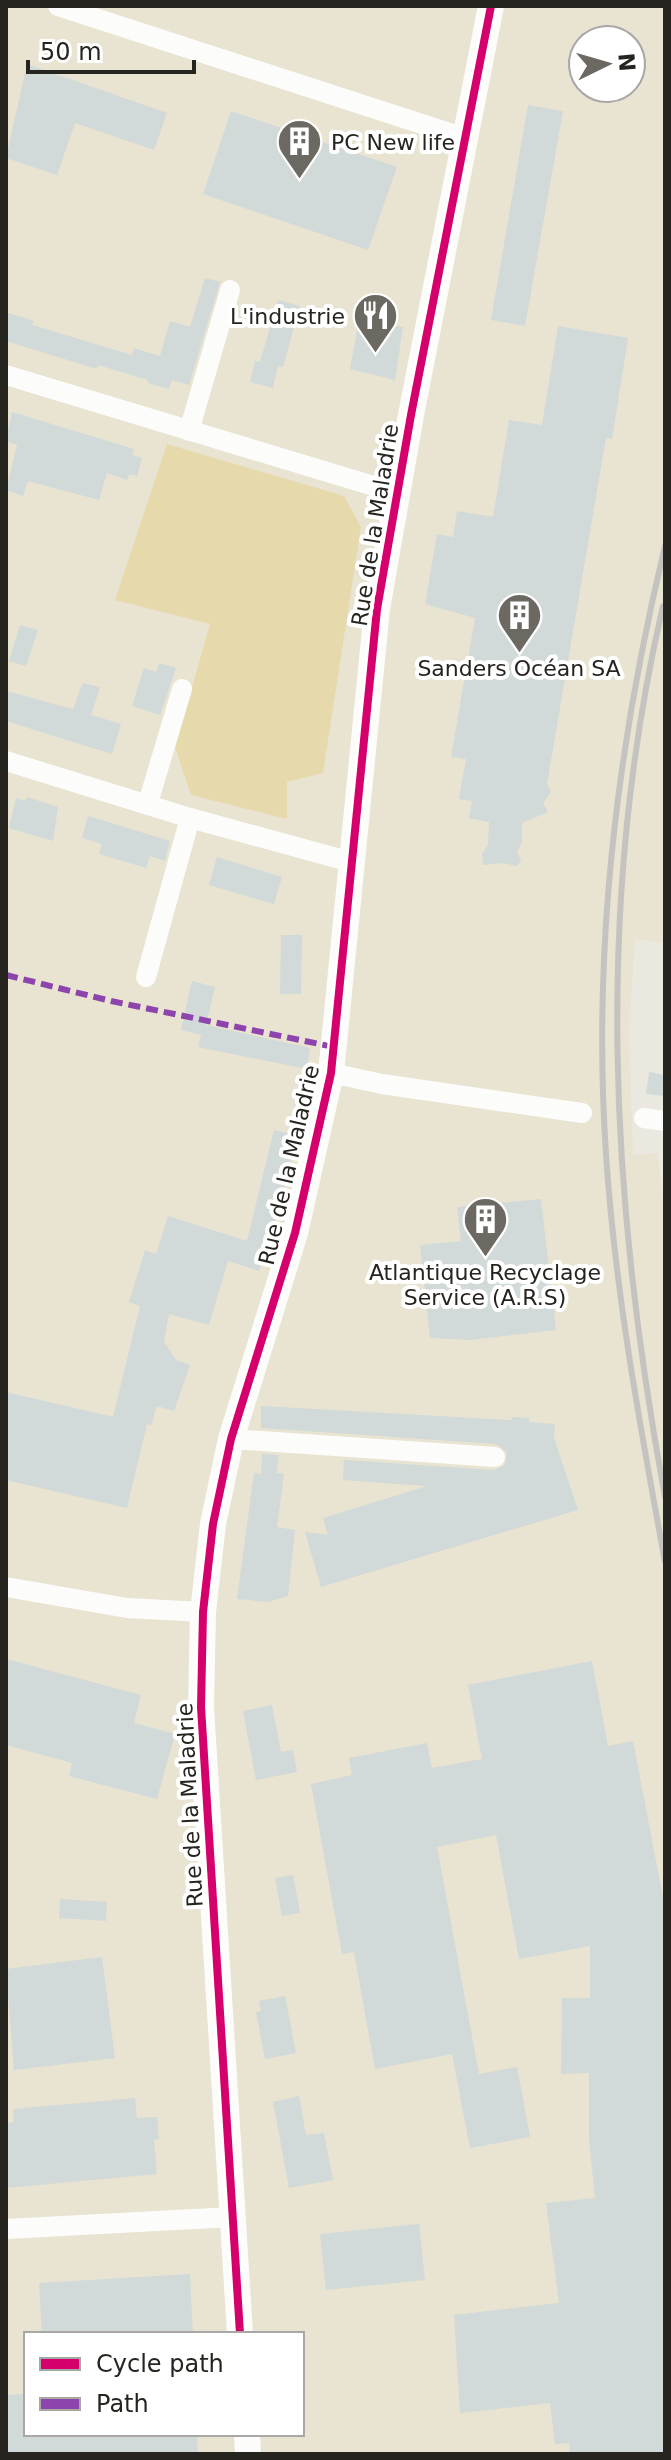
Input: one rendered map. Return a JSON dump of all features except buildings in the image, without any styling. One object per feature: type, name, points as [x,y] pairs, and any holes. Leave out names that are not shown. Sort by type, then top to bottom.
[{"type":"street","points":[[58,6],[465,138]]},
{"type":"street","name":"Rue de la Maladrie","points":[[240,2332],[201,1707],[203,1612],[213,1524],[231,1439],[295,1233],[331,1073],[377,609],[491,6]]},
{"type":"street","points":[[189,431],[230,290]]},
{"type":"street","points":[[6,375],[397,493]]},
{"type":"street","points":[[148,803],[182,689]]},
{"type":"street","points":[[6,761],[190,818],[351,862]]},
{"type":"street","points":[[146,977],[190,818]]},
{"type":"street","points":[[331,1073],[382,1084],[582,1113]]},
{"type":"street","points":[[644,1118],[665,1121]]},
{"type":"street","points":[[231,1439],[495,1457]]},
{"type":"street","points":[[6,1587],[127,1608],[203,1612]]},
{"type":"street","points":[[6,2229],[232,2217]]},
{"type":"shaded area","points":[[6,6],[665,6],[665,943],[635,939],[629,1031],[633,1155],[658,1153],[665,1223],[665,2454],[6,2454]]},
{"type":"shaded area","points":[[167,444],[344,496],[361,527],[323,773],[287,782],[287,819],[191,795],[175,747],[210,624],[115,600]]},
{"type":"railway","points":[[665,546],[648,621],[622,772],[612,848],[603,1000],[603,1077],[610,1205],[622,1307],[665,1562]]},
{"type":"railway","points":[[663,606],[641,717],[626,829],[619,940],[618,1051],[622,1162],[632,1274],[665,1497]]},
{"type":"marked path","points":[[6,975],[111,1001],[334,1047]]},
{"type":"cycle path","points":[[240,2332],[201,1707],[203,1612],[213,1524],[231,1439],[295,1233],[331,1073],[377,609],[411,415],[491,6]]},
{"type":"place","name":"PC New life","points":[[300,181]]},
{"type":"place","name":"L'industrie","points":[[376,355]]},
{"type":"place","name":"Sanders Océan SA","points":[[519,654]]},
{"type":"place","name":"Atlantique Recyclage Service (A.R.S)","points":[[485,1258]]}]
